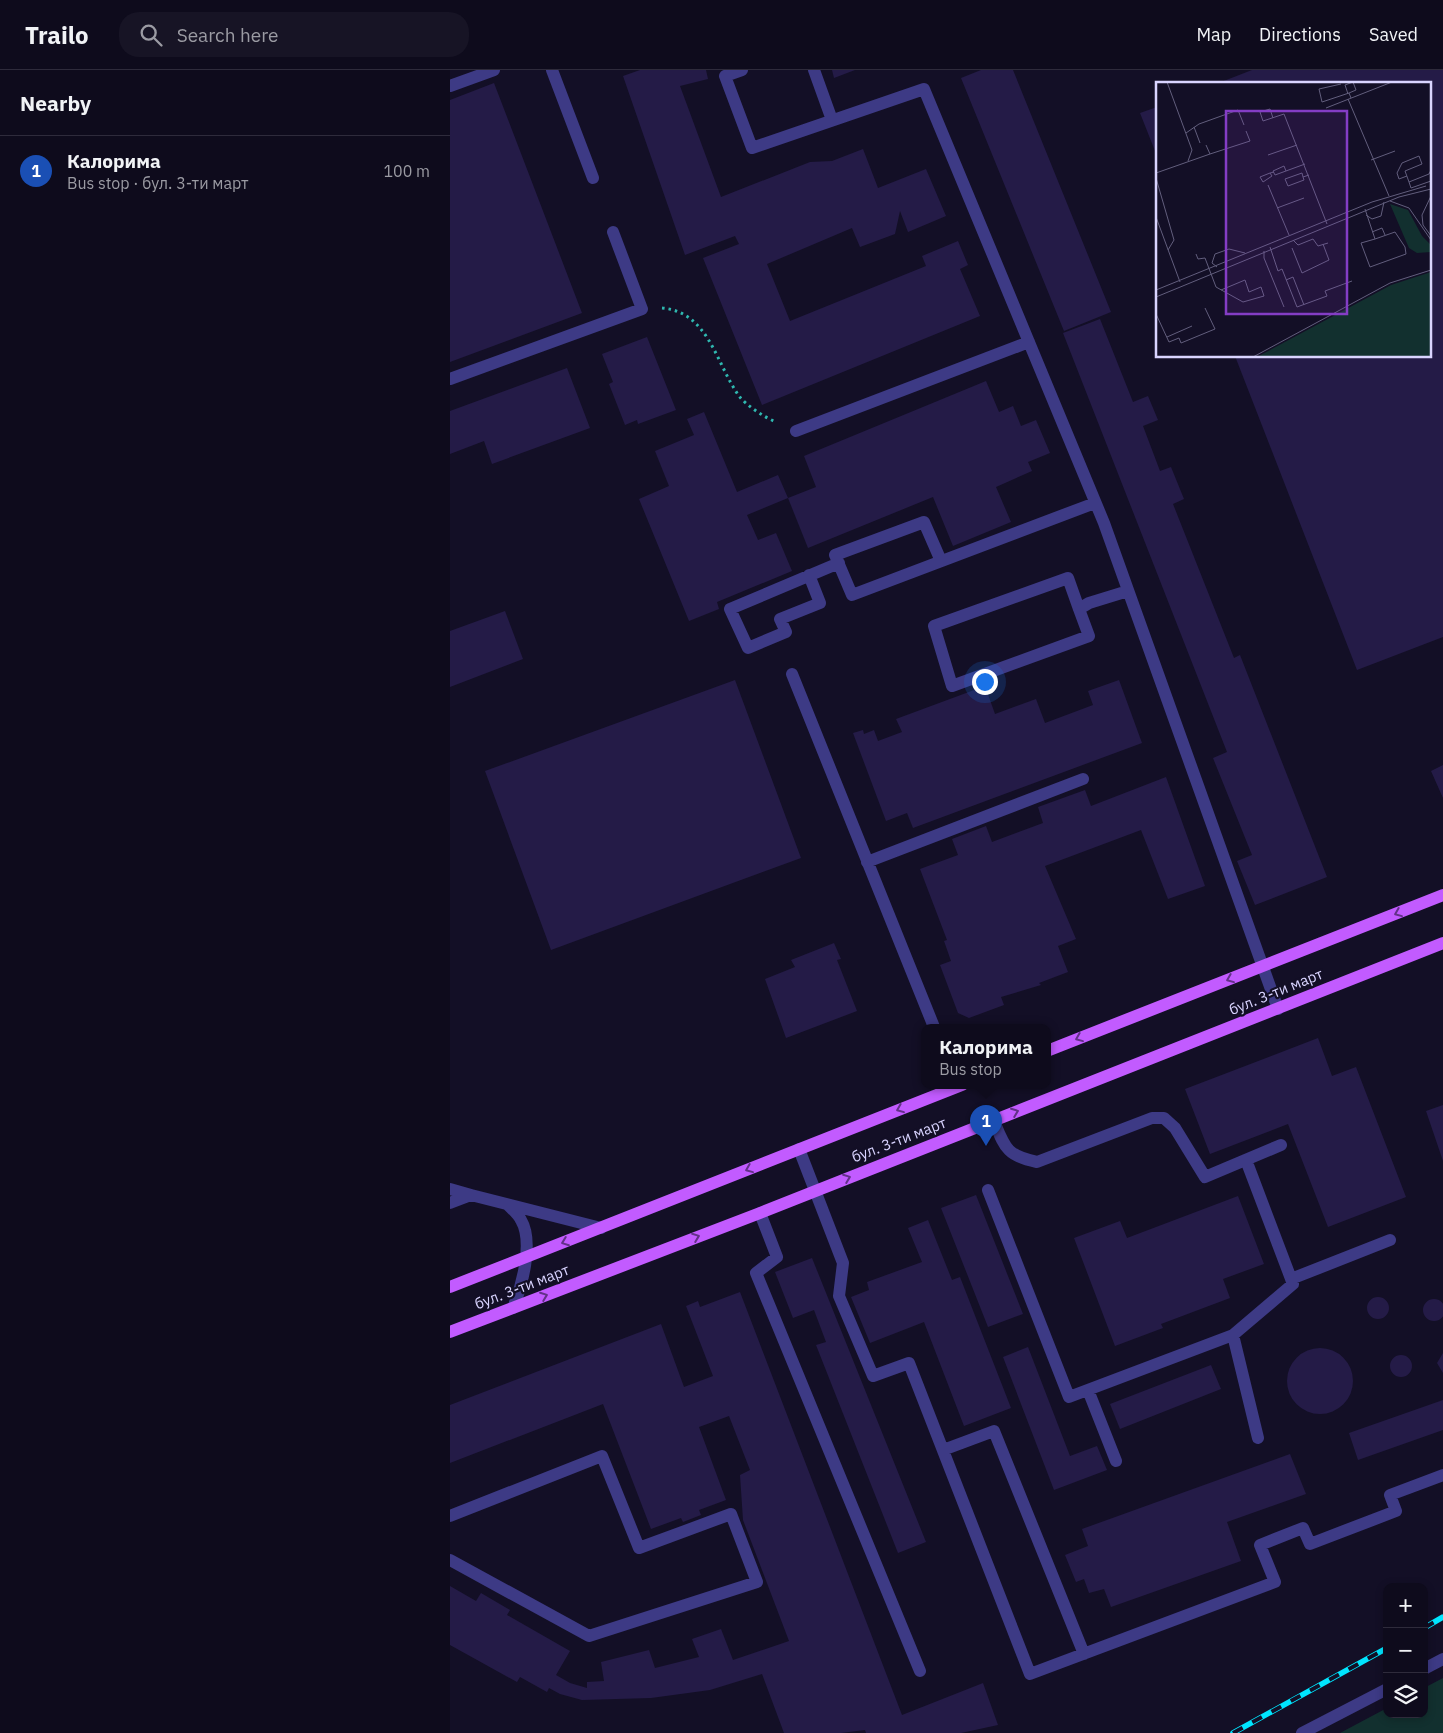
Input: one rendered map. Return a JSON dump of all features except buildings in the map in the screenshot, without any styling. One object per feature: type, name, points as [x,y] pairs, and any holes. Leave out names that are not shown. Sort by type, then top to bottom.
[{"type":"main road","name":"бул. 3-ти март","points":[[1051,1049],[1443,895]]},
{"type":"main road","name":"бул. 3-ти март","points":[[450,1332],[760,1213],[1443,943]]},
{"type":"main road","name":"бул. 3-ти март","points":[[450,1287],[952,1089]]},
{"type":"street","points":[[450,86],[494,70]]},
{"type":"street","points":[[552,70],[593,178]]},
{"type":"street","points":[[742,70],[724,76],[752,148],[924,89],[1095,503],[1278,1009]]},
{"type":"street","points":[[814,70],[832,120]]},
{"type":"street","points":[[450,379],[642,309],[613,232]]},
{"type":"street","points":[[796,431],[1028,342]]},
{"type":"street","points":[[941,561],[924,522],[835,555],[852,595],[1095,503]]},
{"type":"street","points":[[809,575],[820,603],[780,619],[786,632],[748,648],[730,609],[809,575],[839,563]]},
{"type":"street","points":[[1068,578],[1079,609],[1089,636],[952,686],[934,626],[1068,578]]},
{"type":"street","points":[[1079,609],[1089,603],[1128,591]]},
{"type":"street","points":[[792,674],[933,1024]]},
{"type":"street","points":[[867,862],[1083,779]]},
{"type":"street","points":[[994,1121],[1005,1149],[1020,1159],[1037,1162],[1152,1118],[1164,1118],[1175,1128],[1205,1177],[1282,1145]]},
{"type":"street","points":[[798,1149],[843,1263],[839,1296],[872,1376],[909,1363],[1030,1674],[1274,1582],[1260,1545],[1303,1528],[1310,1544],[1318,1541],[1396,1511],[1390,1495],[1443,1475]]},
{"type":"street","points":[[988,1190],[1069,1397],[1233,1335],[1293,1284],[1246,1160]]},
{"type":"street","points":[[450,1190],[601,1228]]},
{"type":"street","points":[[450,1203],[471,1195]]},
{"type":"street","points":[[508,1205],[521,1220],[525,1231],[526,1257],[519,1292],[513,1308]]},
{"type":"street","points":[[760,1213],[777,1257],[756,1274],[920,1672]]},
{"type":"street","points":[[1291,1280],[1390,1240]]},
{"type":"street","points":[[1233,1335],[1258,1438]]},
{"type":"street","points":[[1088,1390],[1116,1461]]},
{"type":"street","points":[[943,1450],[994,1431],[1084,1654]]},
{"type":"street","points":[[450,1516],[602,1456],[639,1548],[731,1514],[757,1582],[589,1636],[450,1560]]},
{"type":"street","points":[[1428,1667],[1443,1659]]},
{"type":"street","points":[[1302,1733],[1383,1690]]},
{"type":"path","points":[[642,309],[671,309],[694,319],[703,330],[740,397],[768,419],[796,431]]},
{"type":"green space","points":[[1443,1678],[1443,1733],[1340,1733],[1383,1710],[1383,1718],[1428,1718],[1428,1686]]},
{"type":"railway","points":[[1428,1626],[1443,1617]]},
{"type":"railway","points":[[1233,1733],[1383,1650]]},
{"type":"place","name":"Калорима","points":[[986,1146]]}]
